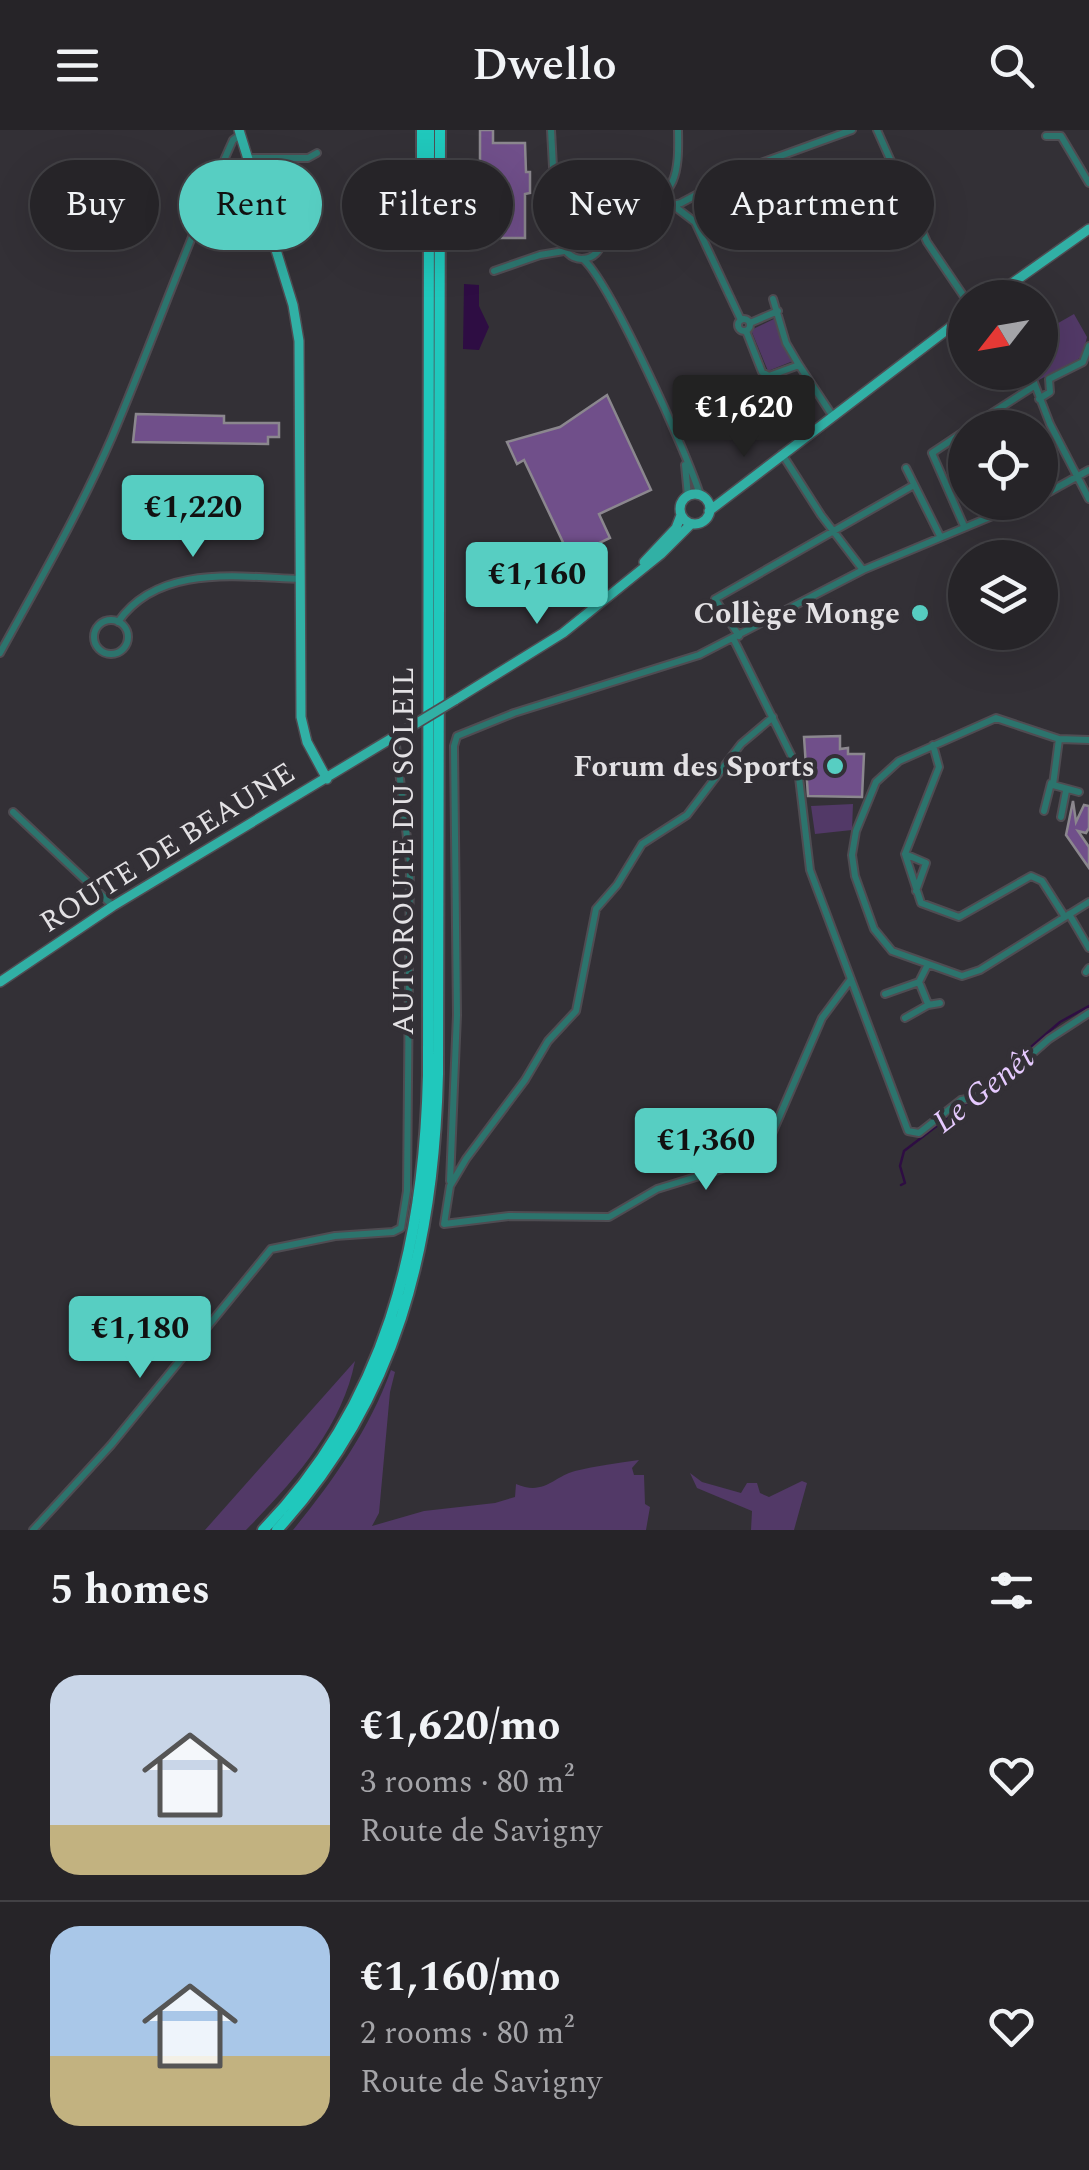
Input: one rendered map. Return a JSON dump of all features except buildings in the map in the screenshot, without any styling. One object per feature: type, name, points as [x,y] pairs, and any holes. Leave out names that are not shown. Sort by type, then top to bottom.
[{"type":"highway","name":"AUTOROUTE DU SOLEIL","points":[[263,1530],[321,1458],[368,1377],[402,1285],[420,1195],[428,1058],[426,130]]},
{"type":"highway","name":"AUTOROUTE DU SOLEIL","points":[[277,1530],[330,1464],[382,1370],[412,1288],[431,1196],[438,1074],[440,130]]},
{"type":"main road","points":[[240,132],[298,332],[300,718],[306,742],[327,779]]},
{"type":"main road","points":[[1017,280],[1089,230]]},
{"type":"main road","points":[[667,546],[691,524],[704,521],[727,497],[832,414],[948,329]]},
{"type":"main road","points":[[667,546],[681,515],[681,504],[688,496],[727,497]]},
{"type":"main road","points":[[703,497],[710,512]]},
{"type":"main road","points":[[681,515],[691,524]]},
{"type":"main road","name":"ROUTE DE BEAUNE","points":[[4,980],[113,906],[550,642],[667,546]]},
{"type":"street","points":[[551,130],[552,160]]},
{"type":"street","points":[[674,181],[678,130]]},
{"type":"street","points":[[674,205],[747,168],[852,130]]},
{"type":"street","points":[[877,130],[927,242],[953,280]]},
{"type":"street","points":[[0,653],[101,461],[164,311],[199,215],[232,140],[240,132]]},
{"type":"street","points":[[1046,136],[1061,136],[1089,183]]},
{"type":"street","points":[[248,158],[308,158],[317,153]]},
{"type":"street","points":[[540,255],[547,250]]},
{"type":"street","points":[[597,250],[604,286],[703,497]]},
{"type":"street","points":[[709,250],[745,325],[762,372],[768,376],[799,365]]},
{"type":"street","points":[[494,271],[540,255],[566,251],[583,259],[604,286]]},
{"type":"street","points":[[583,259],[596,253]]},
{"type":"street","points":[[773,299],[786,343],[832,414]]},
{"type":"street","points":[[745,325],[778,311]]},
{"type":"street","points":[[1039,399],[1050,392],[1050,380],[1083,362],[1089,346]]},
{"type":"street","points":[[997,410],[1028,390]]},
{"type":"street","points":[[1036,390],[1089,499]]},
{"type":"street","points":[[948,442],[932,453],[948,490]]},
{"type":"street","points":[[683,454],[690,485],[688,496]]},
{"type":"street","points":[[782,454],[863,570]]},
{"type":"street","points":[[906,468],[940,536]]},
{"type":"street","points":[[1058,487],[1089,470]]},
{"type":"street","points":[[914,486],[715,599],[799,774],[811,845],[810,870],[902,1120],[911,1133],[923,1130],[971,1098],[984,1096],[1048,1040],[1089,1012]]},
{"type":"street","points":[[961,520],[964,526]]},
{"type":"street","points":[[851,979],[822,1018],[771,1136],[751,1160],[657,1189],[609,1217],[510,1216],[444,1224],[450,1186],[456,1015],[455,739],[470,728],[632,679],[737,638],[863,570],[980,520]]},
{"type":"street","points":[[118,622],[136,601],[174,582],[300,579]]},
{"type":"street","points":[[106,620],[118,622],[126,631],[125,646],[115,654],[103,652],[95,643],[94,631],[106,620]]},
{"type":"street","points":[[450,1186],[548,1041],[576,1011],[596,909],[642,844],[686,815],[741,744],[772,717]]},
{"type":"street","points":[[1089,740],[1059,738],[996,718],[891,766],[881,776],[850,842],[855,876],[878,937],[892,951],[952,974],[971,974],[1089,902]]},
{"type":"street","points":[[33,1530],[110,1444],[271,1249],[335,1236],[396,1232],[402,1226],[407,1174],[410,895],[402,772],[395,737]]},
{"type":"street","points":[[1044,811],[1059,738]]},
{"type":"street","points":[[933,746],[939,766],[905,854],[924,905],[959,916],[1024,878],[1036,877],[1089,948]]},
{"type":"street","points":[[1052,780],[1066,791],[1079,792]]},
{"type":"street","points":[[1061,817],[1066,791]]},
{"type":"street","points":[[13,812],[113,906]]},
{"type":"street","points":[[905,854],[926,863],[916,891]]},
{"type":"street","points":[[0,966],[4,980]]},
{"type":"street","points":[[885,994],[919,982],[927,966]]},
{"type":"street","points":[[919,982],[928,1005]]},
{"type":"street","points":[[905,1018],[940,1003]]},
{"type":"shaded area","points":[[464,284],[479,285],[479,306],[489,327],[479,350],[463,349]]},
{"type":"shaded area","points":[[1074,314],[1087,337],[1082,357],[1058,370],[1058,323]]},
{"type":"shaded area","points":[[778,317],[793,361],[768,371],[751,330]]},
{"type":"shaded area","points":[[853,804],[852,830],[815,834],[811,806]]},
{"type":"shaded area","points":[[355,1361],[349,1386],[327,1431],[281,1493],[246,1530],[205,1530]]},
{"type":"shaded area","points":[[391,1370],[395,1372],[379,1513],[372,1526],[424,1511],[495,1503],[515,1497],[516,1484],[541,1487],[575,1471],[639,1460],[632,1468],[634,1475],[644,1475],[645,1504],[650,1507],[646,1530],[293,1530],[349,1454]]},
{"type":"shaded area","points":[[690,1473],[702,1482],[741,1493],[747,1483],[757,1483],[760,1493],[769,1497],[802,1481],[807,1483],[794,1530],[751,1530],[752,1511],[697,1488]]},
{"type":"waterway","name":"Le Genêt","points":[[974,1096],[1060,1022],[1089,1006]]},
{"type":"waterway","name":"Le Genêt","points":[[901,1185],[905,1183],[900,1166],[904,1151],[968,1102]]},
{"type":"place","name":"Collège Monge","points":[[920,613]]},
{"type":"place","name":"Forum des Sports","points":[[835,766]]}]
